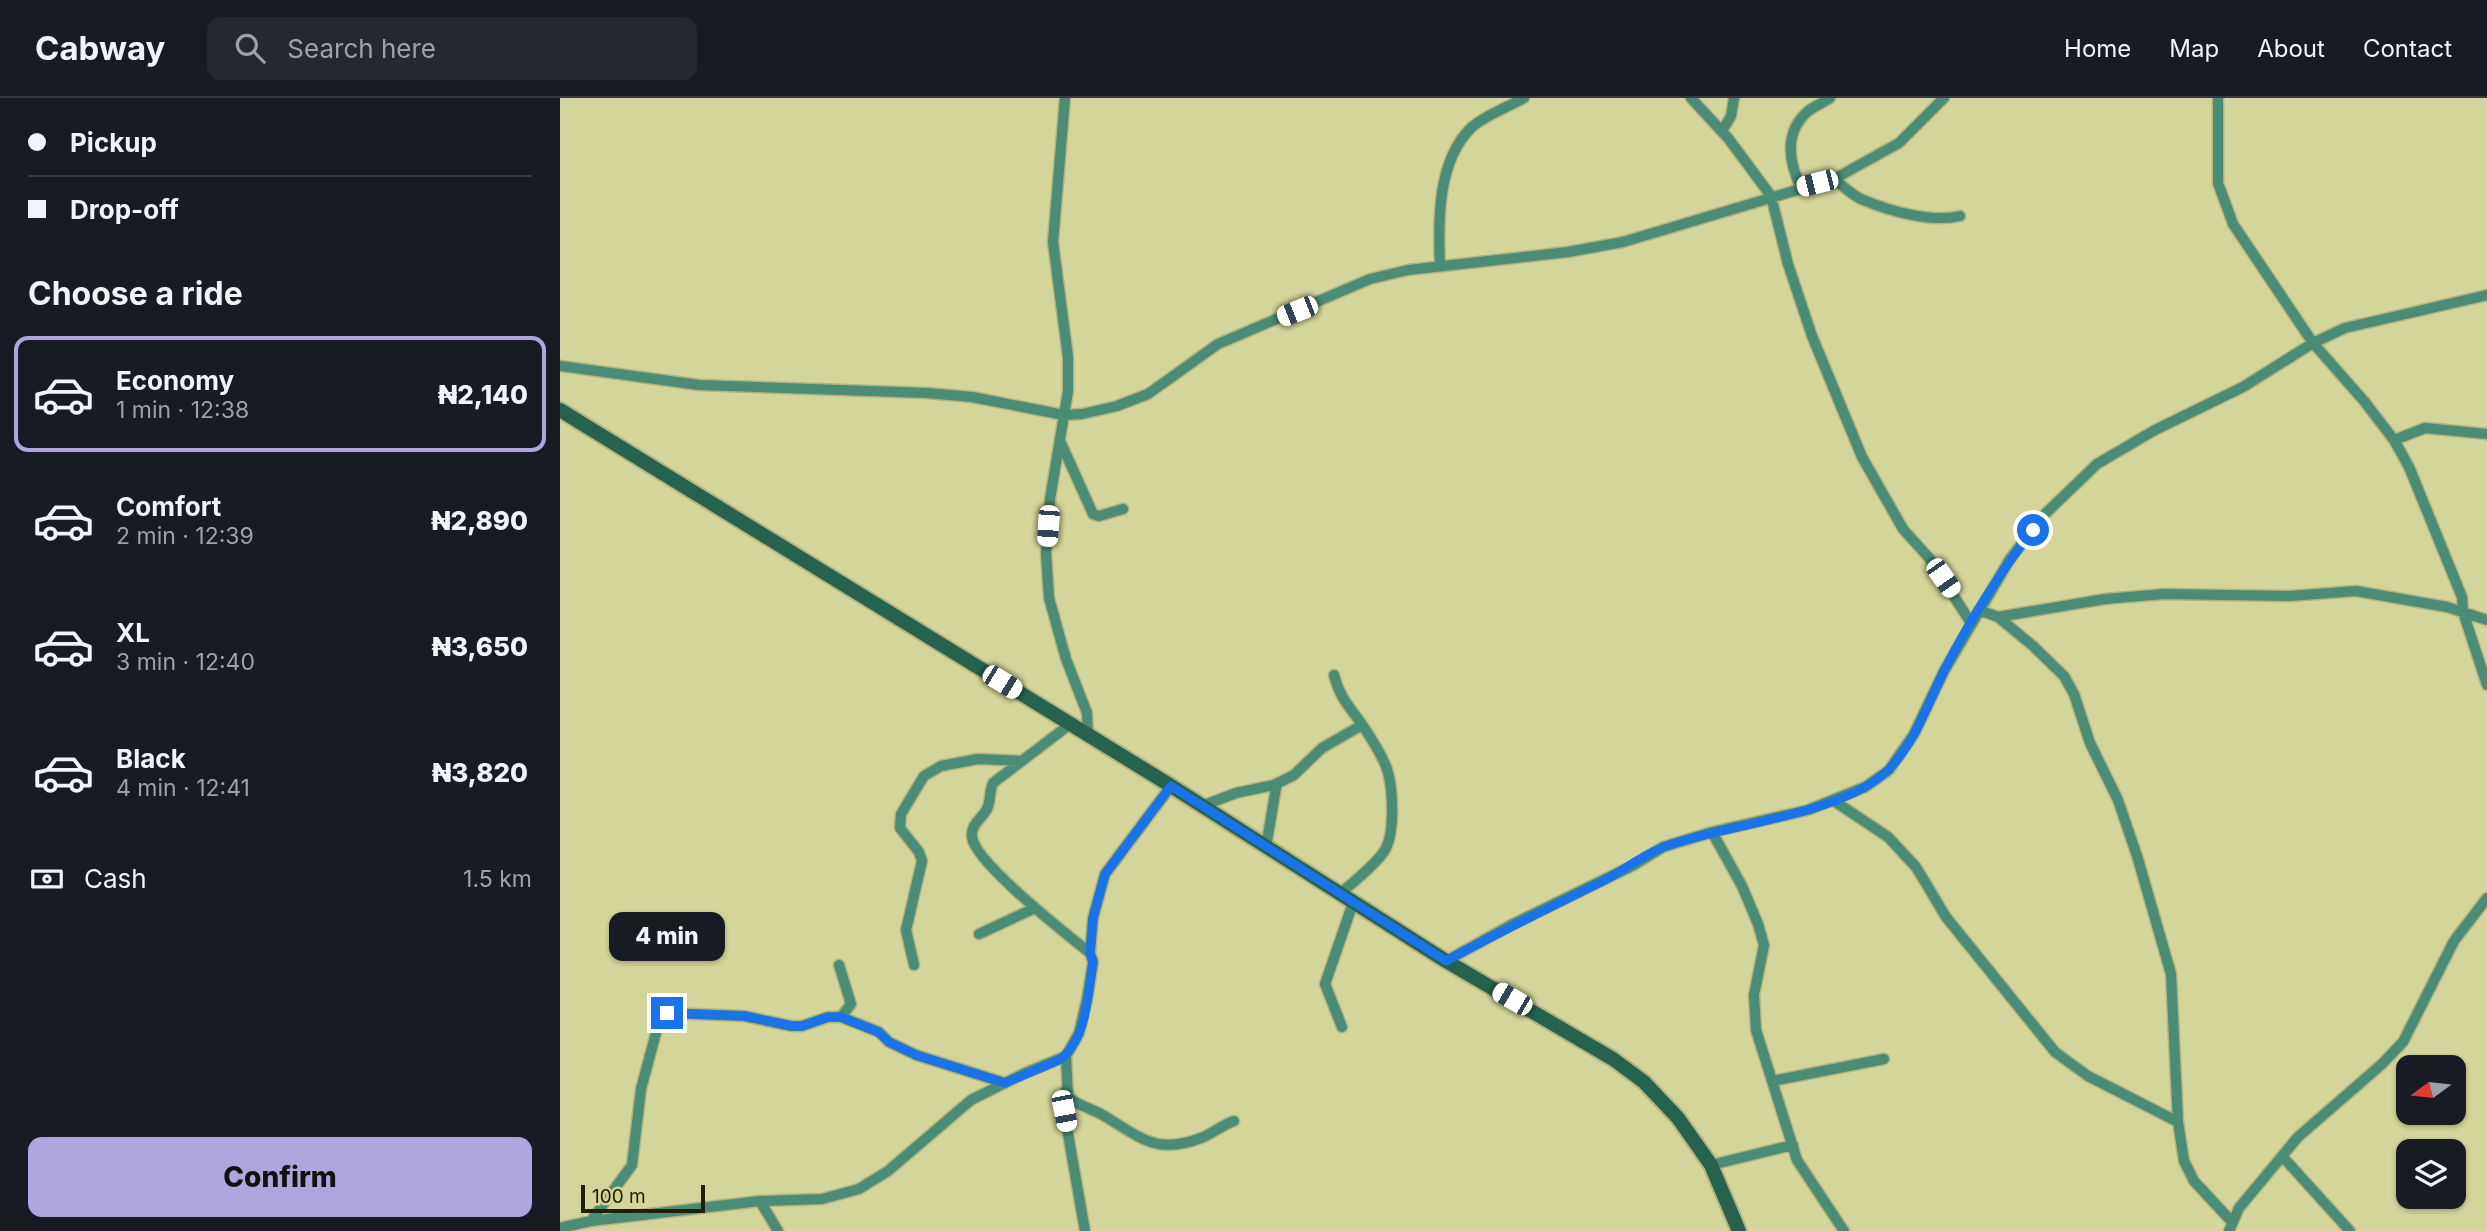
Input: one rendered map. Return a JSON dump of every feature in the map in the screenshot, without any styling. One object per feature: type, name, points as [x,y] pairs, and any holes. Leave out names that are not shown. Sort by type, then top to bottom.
[{"type":"street","points":[[1065,98],[1053,242],[1068,358],[1068,391],[1050,499],[1046,554],[1049,598],[1066,659],[1087,713],[1088,736]]},
{"type":"street","points":[[1440,266],[1439,234],[1445,178],[1458,143],[1474,125],[1524,98]]},
{"type":"street","points":[[1691,98],[1723,131],[1771,196],[1788,264],[1808,325],[1862,457],[1903,529],[1930,559],[1971,623]]},
{"type":"street","points":[[1723,131],[1731,116],[1734,98]]},
{"type":"street","points":[[1801,187],[1793,170],[1791,155],[1790,144],[1794,128],[1806,112],[1830,98]]},
{"type":"street","points":[[560,366],[699,385],[961,396],[1064,415],[1116,406],[1148,394],[1218,344],[1370,279],[1440,266],[1623,242],[1801,187],[1834,180],[1899,143],[1944,98]]},
{"type":"street","points":[[2218,98],[2218,183],[2233,224],[2313,343],[2364,401],[2394,440],[2409,467],[2462,597],[2463,612],[2487,685]]},
{"type":"street","points":[[1834,180],[1860,199],[1915,216],[1937,220],[1960,216]]},
{"type":"street","points":[[1446,961],[1511,925],[1634,865],[1662,847],[1834,801],[1865,788],[1889,770],[1914,734],[1944,671],[2010,559],[2044,515],[2097,464],[2155,430],[2244,387],[2313,343],[2345,328],[2487,295]]},
{"type":"street","points":[[560,410],[1171,786],[1446,961],[1613,1059],[1644,1082],[1678,1118],[1711,1165],[1739,1231]]},
{"type":"street","points":[[2394,440],[2425,428],[2487,434]]},
{"type":"street","points":[[1061,442],[1093,513],[1099,516],[1123,509]]},
{"type":"street","points":[[1997,617],[2105,599],[2164,594],[2290,596],[2356,592],[2406,598],[2463,612],[2487,621]]},
{"type":"street","points":[[1979,610],[1997,617],[2064,676],[2074,694],[2090,743],[2118,800],[2171,974],[2178,1122],[2184,1161],[2194,1181],[2231,1226],[2239,1208],[2298,1137],[2382,1064],[2403,1042],[2454,942],[2487,898]]},
{"type":"street","points":[[1334,675],[1346,706],[1363,725],[1386,766],[1391,785],[1391,834],[1382,854],[1340,894]]},
{"type":"street","points":[[1069,724],[993,783],[986,811],[977,818],[973,842],[985,859],[1035,908],[1090,953]]},
{"type":"street","points":[[1202,806],[1236,793],[1274,785],[1294,775],[1322,748],[1363,725]]},
{"type":"street","points":[[914,965],[906,930],[922,861],[919,852],[900,828],[901,814],[924,776],[941,766],[978,759],[1023,761]]},
{"type":"street","points":[[1266,847],[1276,788],[1274,785]]},
{"type":"street","points":[[1171,786],[1105,874],[1095,910],[1090,953],[1093,962],[1087,999],[1079,1034],[1066,1056],[1069,1097],[1097,1111],[1137,1138],[1161,1144],[1179,1144],[1202,1138],[1234,1121]]},
{"type":"street","points":[[1834,801],[1888,837],[1916,867],[1946,917],[2055,1052],[2088,1076],[2178,1122]]},
{"type":"street","points":[[1712,832],[1742,886],[1761,934],[1763,953],[1754,995],[1756,1030],[1797,1160],[1844,1231]]},
{"type":"street","points":[[1342,1027],[1325,984],[1353,903]]},
{"type":"street","points":[[979,934],[1035,908]]},
{"type":"street","points":[[839,965],[851,1004],[841,1017]]},
{"type":"street","points":[[591,1221],[632,1165],[641,1089],[660,1018],[667,1013],[744,1016],[792,1026],[802,1026],[828,1017],[841,1017],[878,1032],[889,1042],[916,1055],[1005,1083]]},
{"type":"street","points":[[560,1228],[591,1221],[761,1201],[822,1199],[859,1189],[888,1171],[971,1100],[1066,1056]]},
{"type":"street","points":[[1772,1081],[1884,1059]]},
{"type":"street","points":[[1067,1086],[1064,1111],[1085,1231]]},
{"type":"street","points":[[1711,1165],[1793,1145]]},
{"type":"street","points":[[2282,1156],[2350,1231]]},
{"type":"street","points":[[761,1201],[778,1231]]},
{"type":"route","points":[[667,1013],[744,1016],[792,1026],[802,1026],[828,1017],[841,1017],[878,1032],[889,1042],[916,1055],[1005,1083],[1059,1060],[1066,1056],[1079,1034],[1093,962],[1090,953],[1093,918],[1105,874],[1171,786],[1446,961],[1511,925],[1634,865],[1662,847],[1712,832],[1808,810],[1865,788],[1889,770],[1914,734],[1944,671],[1985,599],[2010,559],[2033,530]]}]
